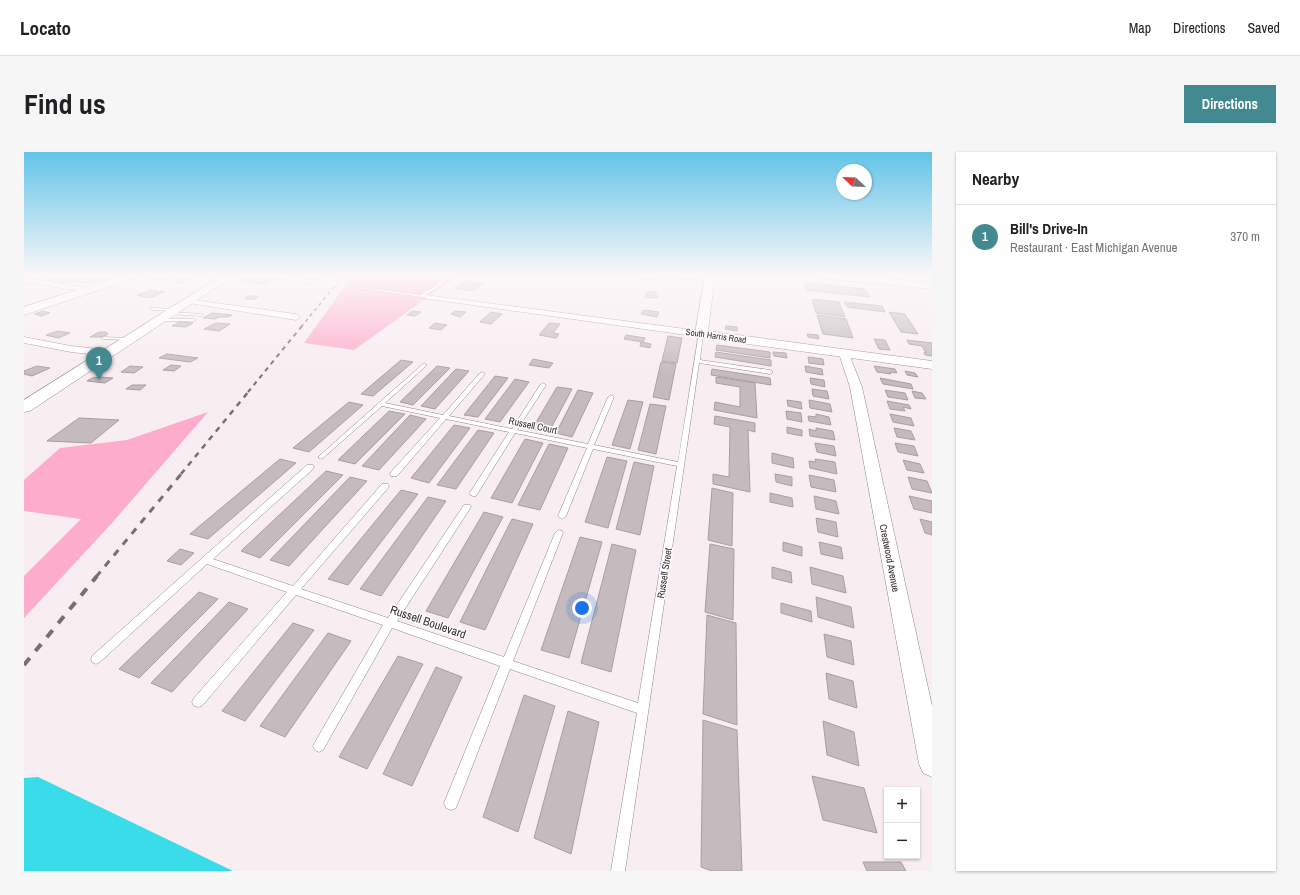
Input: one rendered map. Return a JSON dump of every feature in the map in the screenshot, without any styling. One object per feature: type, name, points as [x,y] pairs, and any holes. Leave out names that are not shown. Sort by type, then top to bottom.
[{"type":"street","points":[[24,407],[130,339],[165,313],[174,309]]},
{"type":"street","points":[[243,309],[296,316]]},
{"type":"street","name":"South Harris Road","points":[[516,309],[932,365]]},
{"type":"street","name":"Russell Street","points":[[701,334],[705,309]]},
{"type":"street","points":[[24,340],[71,349],[108,353]]},
{"type":"street","name":"Crestwood Avenue","points":[[844,354],[856,387],[932,764]]},
{"type":"lane","points":[[165,313],[201,315]]},
{"type":"lane","points":[[165,313],[194,320]]},
{"type":"lane","name":"Russell Street","points":[[618,871],[701,334]]},
{"type":"lane","points":[[104,338],[130,339]]},
{"type":"lane","points":[[697,361],[770,372]]},
{"type":"lane","points":[[321,457],[424,365]]},
{"type":"lane","points":[[394,474],[482,374]]},
{"type":"lane","points":[[473,494],[543,385]]},
{"type":"lane","points":[[562,516],[611,397]]},
{"type":"lane","name":"Russell Court","points":[[381,404],[680,465]]},
{"type":"lane","points":[[96,659],[310,467]]},
{"type":"lane","points":[[198,702],[385,486]]},
{"type":"lane","points":[[319,746],[390,623],[467,507]]},
{"type":"lane","points":[[451,803],[559,533]]},
{"type":"lane","name":"Russell Boulevard","points":[[205,560],[643,710]]},
{"type":"shaded area","points":[[329,309],[412,309],[354,350],[304,343]]},
{"type":"shaded area","points":[[208,412],[112,523],[24,618],[24,576],[81,519],[24,511],[24,480],[60,448],[127,440]]},
{"type":"water","points":[[38,777],[233,871],[24,871],[24,778]]},
{"type":"building","points":[[815,309],[842,309],[845,317],[816,313]]},
{"type":"building","points":[[859,309],[883,309],[885,312]]},
{"type":"building","points":[[644,310],[659,312],[657,317],[641,314]]},
{"type":"building","points":[[43,311],[50,313],[41,316],[34,314]]},
{"type":"building","points":[[413,311],[421,312],[415,316],[407,315]]},
{"type":"building","points":[[455,311],[466,312],[460,317],[451,314]]},
{"type":"building","points":[[491,312],[502,314],[491,324],[480,322]]},
{"type":"building","points":[[889,312],[905,314],[918,334],[901,332]]},
{"type":"building","points":[[212,313],[232,315],[215,319],[203,318]]},
{"type":"building","points":[[817,315],[846,319],[853,338],[823,334]]},
{"type":"building","points":[[179,322],[193,323],[186,327],[172,326]]},
{"type":"building","points":[[216,323],[230,324],[219,331],[204,329]]},
{"type":"building","points":[[435,323],[447,325],[441,330],[429,328]]},
{"type":"building","points":[[549,323],[560,324],[553,333],[559,334],[556,338],[539,335]]},
{"type":"building","points":[[726,326],[737,327],[737,331],[725,329]]},
{"type":"building","points":[[58,331],[70,333],[58,338],[46,335]]},
{"type":"building","points":[[99,332],[106,332],[108,334],[102,337],[90,337]]},
{"type":"building","points":[[807,334],[818,335],[819,339],[808,337]]},
{"type":"building","points":[[626,335],[645,338],[643,342],[624,339]]},
{"type":"building","points":[[668,336],[682,338],[677,363],[662,361]]},
{"type":"building","points":[[874,339],[885,340],[890,350],[879,349]]},
{"type":"building","points":[[907,340],[932,343],[932,356],[925,355],[924,352],[926,353],[922,346],[909,344]]},
{"type":"building","points":[[641,342],[651,344],[650,348],[640,346]]},
{"type":"building","points":[[717,345],[770,352],[770,358],[716,350]]},
{"type":"building","points":[[716,352],[771,360],[771,366],[715,357]]},
{"type":"building","points":[[773,352],[786,353],[787,358],[774,356]]},
{"type":"building","points":[[167,354],[198,358],[190,362],[159,358]]},
{"type":"building","points":[[808,357],[823,359],[824,365],[809,363]]},
{"type":"building","points":[[533,359],[553,363],[549,368],[529,365]]},
{"type":"building","points":[[401,360],[413,362],[373,396],[361,394]]},
{"type":"building","points":[[661,362],[676,364],[669,400],[653,397]]},
{"type":"building","points":[[171,365],[181,366],[174,371],[163,370]]},
{"type":"building","points":[[37,366],[50,368],[32,376],[24,374],[24,371]]},
{"type":"building","points":[[130,366],[143,367],[134,373],[121,372]]},
{"type":"building","points":[[437,366],[450,368],[413,405],[400,402]]},
{"type":"building","points":[[805,366],[822,369],[823,375],[806,372]]},
{"type":"building","points":[[874,366],[895,369],[897,373],[890,372],[891,374],[877,372]]},
{"type":"building","points":[[456,369],[469,371],[435,409],[421,406]]},
{"type":"building","points":[[712,369],[770,378],[771,385],[711,375]]},
{"type":"building","points":[[905,371],[915,373],[918,377],[907,375]]},
{"type":"building","points":[[495,376],[508,378],[478,417],[464,415]]},
{"type":"building","points":[[716,377],[755,383],[757,418],[714,410],[715,402],[740,407],[740,387],[716,383]]},
{"type":"building","points":[[92,378],[113,378],[105,383],[87,381]]},
{"type":"building","points":[[810,378],[824,380],[825,387],[811,384]]},
{"type":"building","points":[[880,378],[911,384],[913,389],[883,384]]},
{"type":"building","points":[[515,379],[529,382],[500,422],[485,419]]},
{"type":"building","points":[[132,385],[146,385],[140,390],[126,389]]},
{"type":"building","points":[[557,387],[572,389],[549,432],[532,429]]},
{"type":"building","points":[[812,389],[827,391],[829,399],[813,396]]},
{"type":"building","points":[[578,390],[593,393],[572,437],[556,433]]},
{"type":"building","points":[[885,390],[905,393],[908,400],[888,397]]},
{"type":"building","points":[[912,391],[922,393],[926,399],[915,398]]},
{"type":"building","points":[[628,400],[643,402],[630,449],[612,445]]},
{"type":"building","points":[[787,400],[801,402],[802,409],[788,406]]},
{"type":"building","points":[[809,400],[830,404],[832,412],[810,408]]},
{"type":"building","points":[[887,401],[909,405],[911,409],[903,407],[905,411],[890,409]]},
{"type":"building","points":[[349,402],[363,405],[309,452],[293,448]]},
{"type":"building","points":[[650,404],[666,406],[656,454],[638,450]]},
{"type":"building","points":[[389,411],[405,414],[355,464],[338,460]]},
{"type":"building","points":[[786,411],[801,413],[802,422],[787,419]]},
{"type":"building","points":[[816,414],[829,417],[831,425],[809,421],[808,416],[816,417]]},
{"type":"building","points":[[890,414],[911,418],[914,426],[893,422]]},
{"type":"building","points":[[410,415],[426,419],[379,470],[362,466]]},
{"type":"building","points":[[715,416],[755,423],[755,432],[748,430],[750,492],[713,484],[713,474],[729,477],[730,427],[714,424]]},
{"type":"building","points":[[79,418],[119,420],[91,443],[47,441]]},
{"type":"building","points":[[454,425],[470,428],[429,483],[411,478]]},
{"type":"building","points":[[787,427],[802,430],[802,436],[787,433]]},
{"type":"building","points":[[816,428],[833,431],[835,440],[810,436],[809,429],[816,431]]},
{"type":"building","points":[[894,428],[911,431],[915,440],[897,437]]},
{"type":"building","points":[[478,430],[494,433],[456,489],[437,485]]},
{"type":"building","points":[[525,439],[543,443],[512,503],[491,498]]},
{"type":"building","points":[[815,443],[834,446],[836,456],[817,452]]},
{"type":"building","points":[[895,443],[914,446],[918,456],[898,452]]},
{"type":"building","points":[[549,444],[568,448],[540,510],[518,505]]},
{"type":"building","points":[[772,453],[793,458],[794,468],[772,463]]},
{"type":"building","points":[[607,457],[627,461],[608,528],[585,522]]},
{"type":"building","points":[[280,459],[296,463],[208,539],[190,534]]},
{"type":"building","points":[[815,459],[835,462],[837,474],[810,468],[809,461],[816,462]]},
{"type":"building","points":[[903,460],[920,464],[924,473],[907,470]]},
{"type":"building","points":[[634,462],[654,466],[640,535],[616,529]]},
{"type":"building","points":[[326,471],[343,475],[260,558],[241,551]]},
{"type":"building","points":[[775,474],[792,477],[792,486],[776,482]]},
{"type":"building","points":[[809,475],[834,480],[836,492],[811,487]]},
{"type":"building","points":[[350,477],[367,481],[289,566],[270,560]]},
{"type":"building","points":[[908,477],[927,481],[932,493],[912,489]]},
{"type":"building","points":[[712,488],[733,493],[732,546],[708,540]]},
{"type":"building","points":[[401,490],[418,494],[348,585],[328,579]]},
{"type":"building","points":[[770,493],[792,498],[793,507],[770,502]]},
{"type":"building","points":[[814,496],[836,501],[839,514],[816,509]]},
{"type":"building","points":[[909,496],[932,501],[932,513],[914,509]]},
{"type":"building","points":[[428,497],[446,501],[381,596],[360,589]]},
{"type":"building","points":[[484,512],[503,517],[448,618],[426,611]]},
{"type":"building","points":[[816,518],[836,522],[838,537],[818,532]]},
{"type":"building","points":[[512,519],[533,524],[485,630],[460,622]]},
{"type":"building","points":[[920,519],[932,522],[932,535],[925,533]]},
{"type":"building","points":[[580,537],[602,542],[569,658],[541,650]]},
{"type":"building","points":[[783,542],[802,547],[802,556],[783,551]]},
{"type":"building","points":[[819,542],[841,547],[843,559],[821,554]]},
{"type":"building","points":[[612,544],[636,550],[611,672],[581,663]]},
{"type":"building","points":[[710,544],[734,549],[733,620],[705,612]]},
{"type":"building","points":[[180,549],[194,553],[181,565],[167,561]]},
{"type":"building","points":[[772,567],[791,572],[792,583],[772,578]]},
{"type":"building","points":[[810,567],[843,576],[846,593],[812,584]]},
{"type":"building","points":[[199,592],[218,599],[139,678],[119,669]]},
{"type":"building","points":[[816,597],[851,607],[854,628],[818,617]]},
{"type":"building","points":[[229,602],[248,609],[172,692],[151,683]]},
{"type":"building","points":[[781,603],[811,611],[812,622],[781,613]]},
{"type":"building","points":[[707,615],[736,623],[737,725],[703,714]]},
{"type":"building","points":[[293,623],[314,630],[245,721],[222,711]]},
{"type":"building","points":[[328,633],[351,641],[285,737],[260,726]]},
{"type":"building","points":[[824,634],[851,641],[854,665],[827,657]]},
{"type":"building","points":[[398,656],[423,664],[367,769],[339,757]]},
{"type":"building","points":[[436,667],[462,677],[412,786],[383,774]]},
{"type":"building","points":[[826,673],[853,681],[857,708],[829,699]]},
{"type":"building","points":[[524,695],[555,706],[518,832],[483,817]]},
{"type":"building","points":[[568,711],[599,722],[571,854],[534,838]]},
{"type":"building","points":[[703,720],[737,730],[742,871],[712,871],[701,867]]},
{"type":"building","points":[[823,721],[854,732],[859,766],[827,755]]},
{"type":"building","points":[[812,776],[864,788],[877,833],[823,820]]},
{"type":"building","points":[[863,862],[901,862],[906,871],[867,871]]},
{"type":"railway","points":[[301,327],[316,309]]},
{"type":"railway","points":[[248,392],[302,326]]},
{"type":"railway","points":[[181,474],[249,391]]},
{"type":"railway","points":[[96,577],[182,473]]},
{"type":"railway","points":[[24,665],[97,576]]},
{"type":"place","name":"Bill's Drive-In","points":[[99,380]]}]
